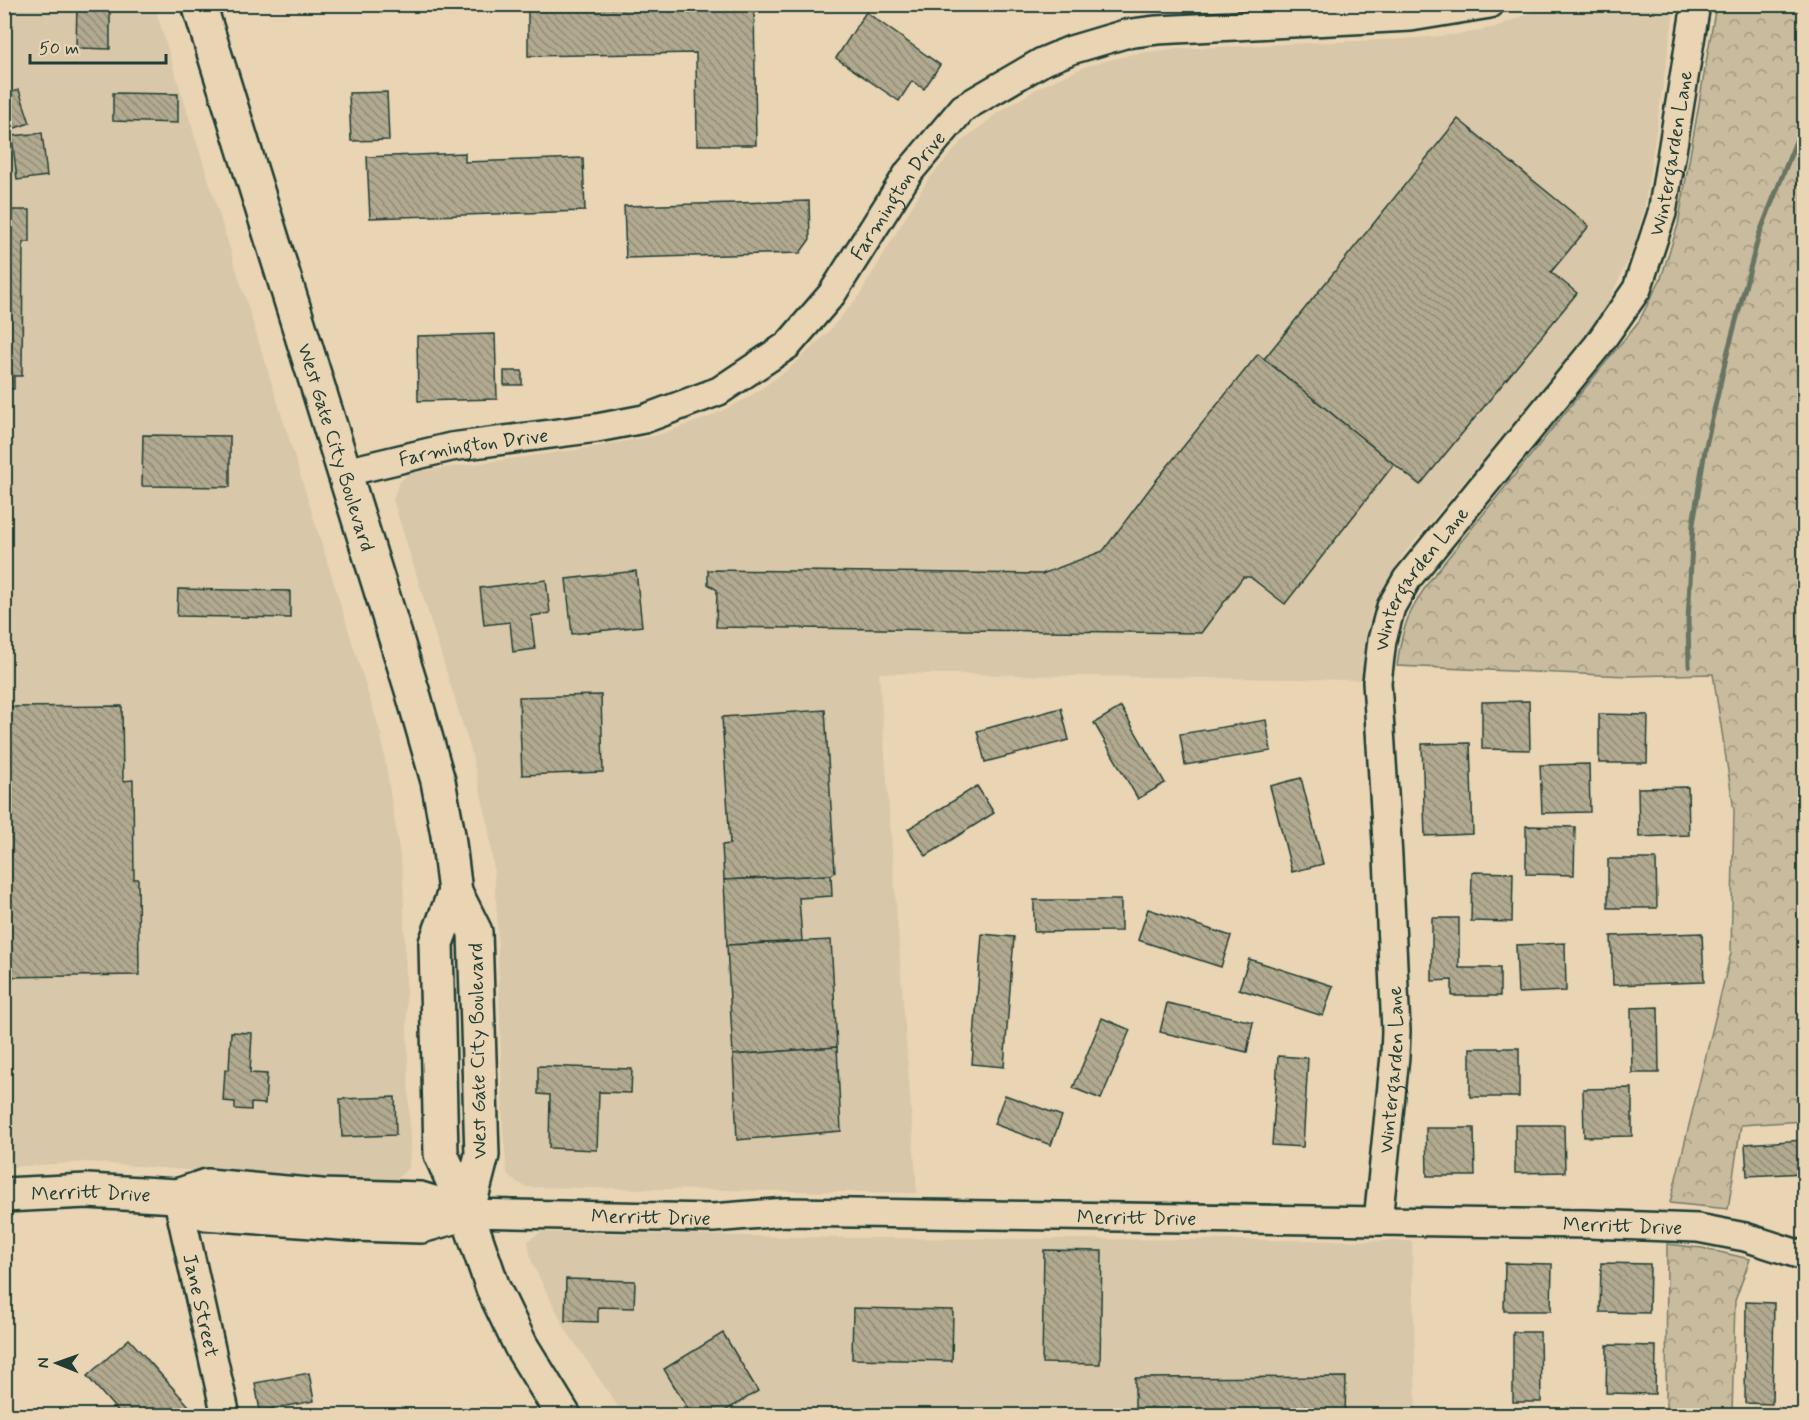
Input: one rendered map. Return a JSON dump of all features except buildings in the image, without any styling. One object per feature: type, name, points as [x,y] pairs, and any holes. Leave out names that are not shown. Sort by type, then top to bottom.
[{"type":"main road","name":"West Gate City Boulevard","points":[[199,4],[345,472],[438,781],[455,892],[476,932],[482,1155],[467,1213]]},
{"type":"main road","name":"Merritt Drive","points":[[4,1195],[87,1191],[177,1196],[207,1186],[321,1196],[420,1199],[467,1213]]},
{"type":"main road","points":[[467,1213],[493,1288],[520,1346],[564,1416]]},
{"type":"street","name":"Farmington Drive","points":[[345,472],[451,447],[597,428],[644,419],[719,391],[788,345],[832,294],[909,172],[963,108],[1042,62],[1071,50],[1125,34],[1158,30],[1411,17],[1490,4]]},
{"type":"street","name":"Wintergarden Lane","points":[[1378,1221],[1396,1031],[1377,682],[1382,640],[1391,607],[1407,579],[1598,345],[1637,289],[1662,213],[1696,4]]},
{"type":"street","name":"Jane Street","points":[[177,1196],[226,1416]]},
{"type":"street","name":"Merritt Drive","points":[[467,1213],[723,1218],[786,1212],[1588,1224],[1698,1228],[1745,1237],[1804,1256]]},
{"type":"shaded area","points":[[5,5],[154,5],[381,735],[403,875],[410,1145],[409,1167],[395,1181],[377,1185],[87,1162],[5,1167]]},
{"type":"shaded area","points":[[1550,5],[1675,5],[1644,210],[1633,249],[1604,311],[1403,555],[1388,580],[1372,611],[1365,637],[1362,680],[879,673],[917,1193],[526,1187],[510,1178],[507,1173],[503,1128],[497,916],[488,823],[471,751],[393,499],[399,483],[409,473],[596,447],[658,435],[709,417],[748,398],[790,368],[828,332],[859,296],[927,181],[961,142],[999,112],[1042,86],[1087,66],[1133,54],[1171,49],[1405,39],[1463,34],[1496,27]]},
{"type":"shaded area","points":[[541,1232],[845,1238],[1412,1241],[1416,1415],[624,1415],[566,1330],[532,1263],[528,1241]]},
{"type":"green space","points":[[1716,5],[1804,5],[1804,1121],[1741,1125],[1728,1209],[1670,1203],[1731,953],[1734,810],[1713,674],[1628,676],[1397,666],[1407,620],[1430,580],[1639,321],[1661,278],[1678,225]]},
{"type":"green space","points":[[1667,1244],[1702,1248],[1750,1259],[1735,1301],[1732,1415],[1666,1415]]},
{"type":"waterway","points":[[1689,666],[1688,620],[1693,524],[1705,450],[1726,358],[1759,235],[1804,121]]}]
